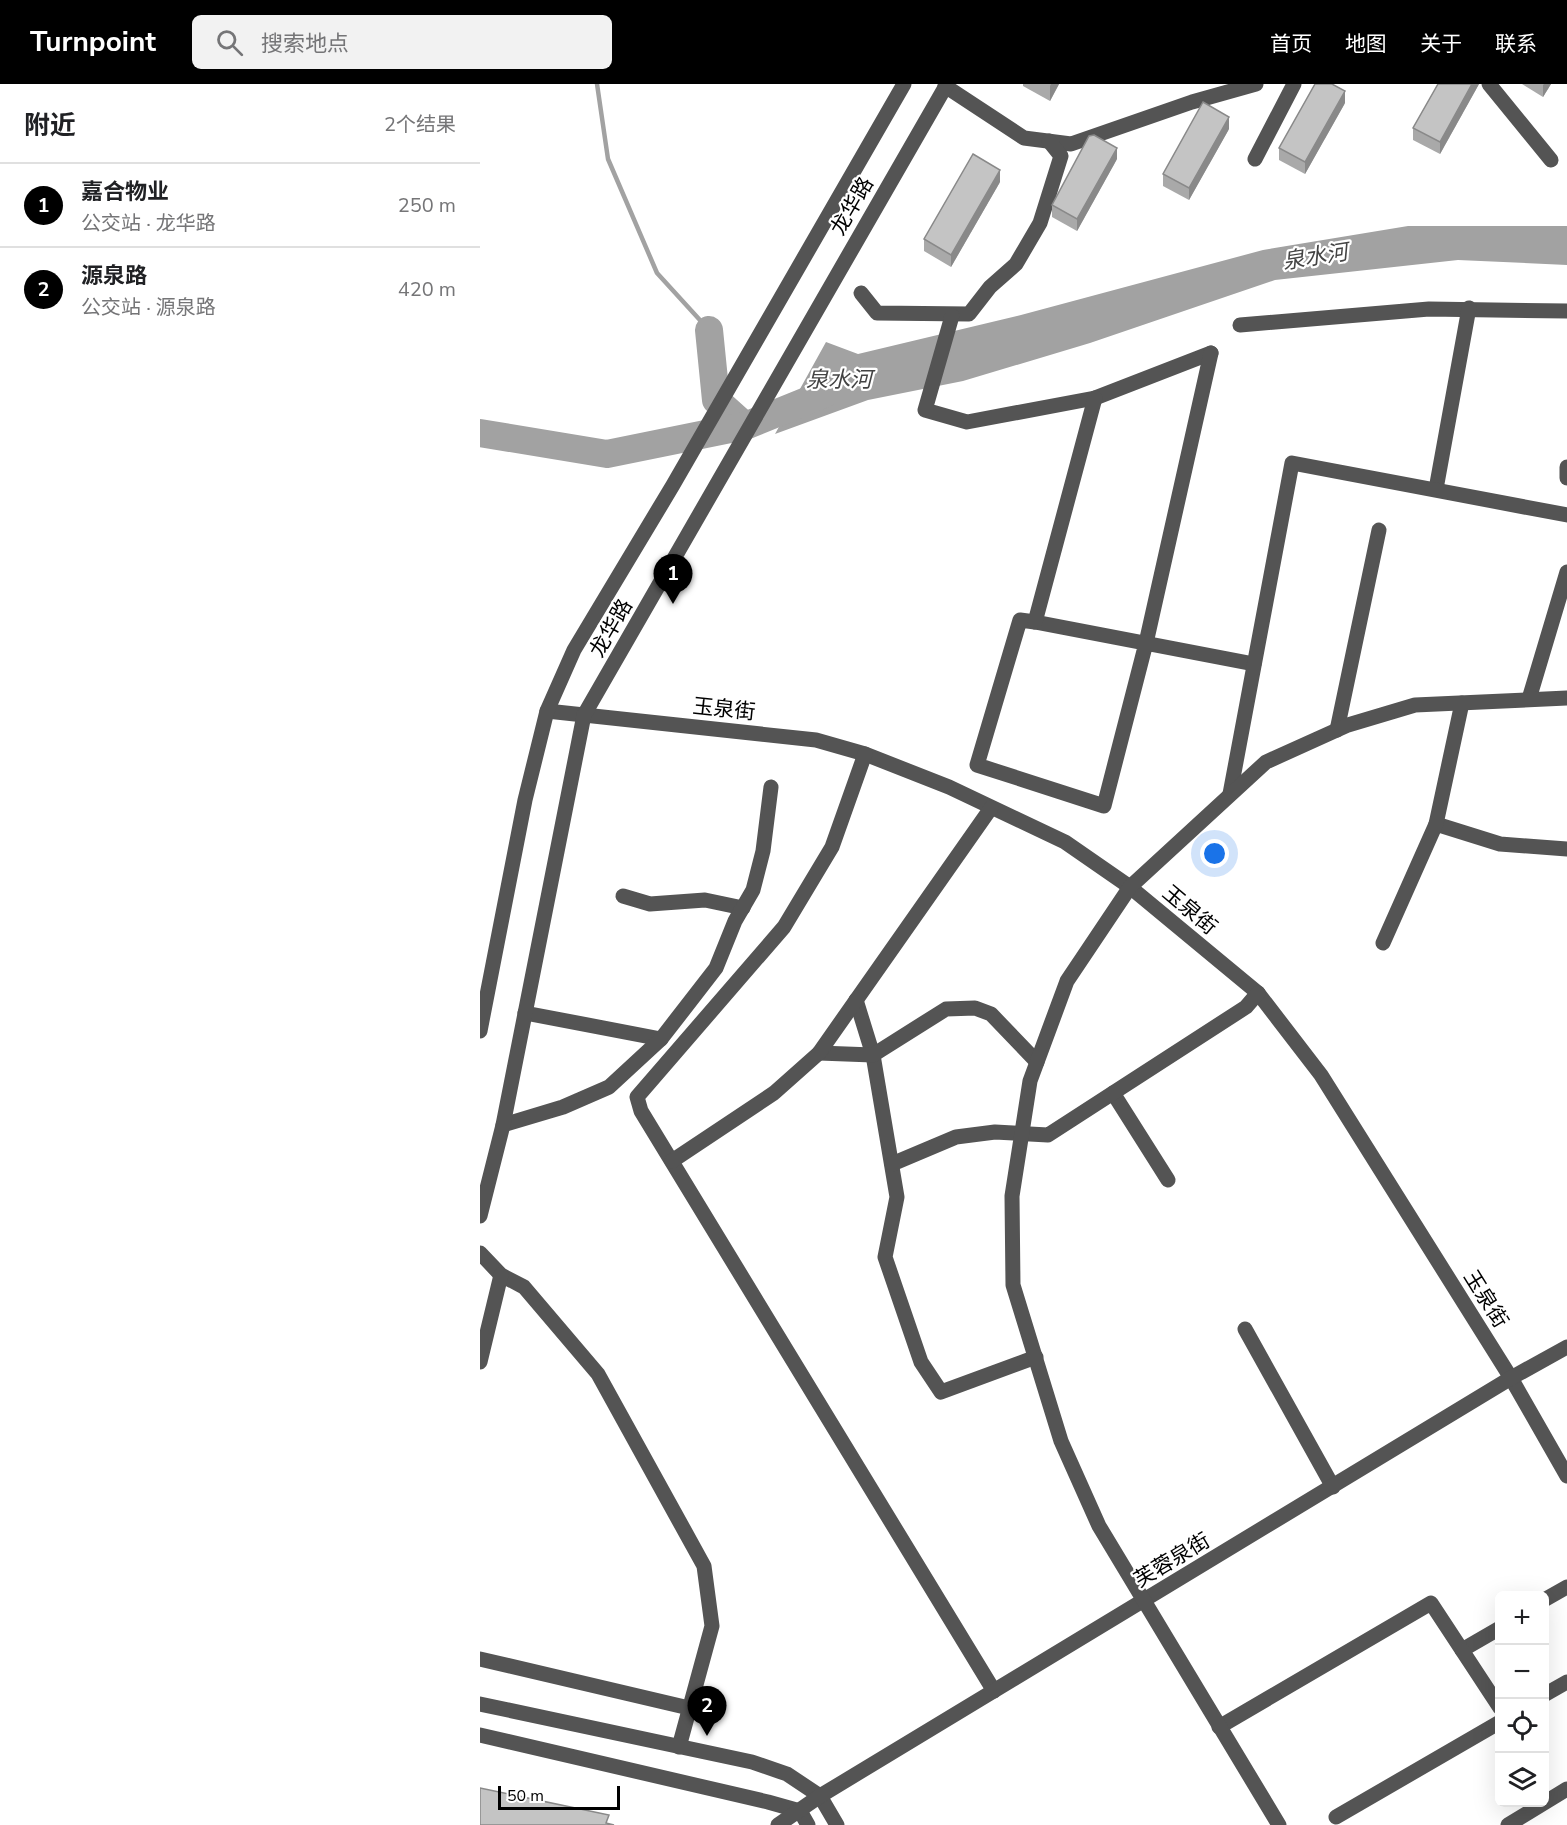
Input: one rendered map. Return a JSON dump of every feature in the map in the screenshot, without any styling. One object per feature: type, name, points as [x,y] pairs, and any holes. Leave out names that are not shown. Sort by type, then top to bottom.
[{"type":"street","name":"龙华路","points":[[480,1031],[525,800],[547,711],[574,650],[673,484],[904,84]]},
{"type":"street","points":[[1200,100],[1208,84]]},
{"type":"street","points":[[946,85],[1024,138],[1071,144],[1200,100],[1256,84]]},
{"type":"street","points":[[1255,159],[1294,84]]},
{"type":"street","points":[[1490,84],[1551,160]]},
{"type":"street","name":"龙华路","points":[[480,1216],[484,1170],[503,1125],[584,715],[946,85]]},
{"type":"street","points":[[861,293],[877,314],[952,316],[969,314],[990,287],[1016,264],[1040,223],[1061,156],[1049,141]]},
{"type":"street","points":[[1240,325],[1469,308],[1567,311]]},
{"type":"street","points":[[1436,489],[1469,308]]},
{"type":"street","points":[[952,316],[925,410],[967,422],[1095,398],[1211,353],[1146,644],[1104,806],[977,765],[1020,620],[1035,622],[1146,644],[1254,664]]},
{"type":"street","points":[[1035,622],[1095,398]]},
{"type":"street","points":[[1230,794],[1292,463],[1567,515]]},
{"type":"street","points":[[1567,467],[1567,478]]},
{"type":"street","points":[[1337,730],[1379,530]]},
{"type":"street","points":[[1529,699],[1567,572]]},
{"type":"street","points":[[1279,1825],[1099,1526],[1061,1441],[1014,1285],[1012,1196],[1030,1081],[1067,981],[1130,887],[1266,762],[1337,730],[1415,705],[1567,698]]},
{"type":"street","points":[[1383,943],[1436,824],[1462,703]]},
{"type":"street","name":"玉泉街","points":[[547,711],[816,741],[865,754],[949,787],[1065,842],[1130,887],[1258,993],[1322,1075],[1511,1378],[1567,1476]]},
{"type":"street","points":[[865,754],[832,847],[784,927],[637,1097],[641,1111],[994,1692]]},
{"type":"street","points":[[503,1125],[563,1107],[609,1087],[661,1039],[716,968],[753,890],[763,851],[771,787]]},
{"type":"street","points":[[672,1161],[774,1093],[819,1053],[991,808]]},
{"type":"street","points":[[1436,824],[1500,844],[1567,849]]},
{"type":"street","points":[[623,896],[650,904],[705,900],[743,908]]},
{"type":"street","points":[[892,1164],[956,1137],[995,1132],[1048,1136],[1246,1007],[1258,993]]},
{"type":"street","points":[[856,1000],[873,1055],[897,1197],[885,1257],[921,1362],[941,1392],[1036,1357]]},
{"type":"street","points":[[819,1053],[873,1055],[946,1009],[975,1008],[991,1014],[1037,1062]]},
{"type":"street","points":[[525,1013],[661,1039]]},
{"type":"street","points":[[1113,1093],[1168,1180]]},
{"type":"street","points":[[480,1252],[501,1275],[524,1287],[598,1374],[704,1566],[712,1626],[679,1747]]},
{"type":"street","points":[[480,1362],[501,1275]]},
{"type":"street","points":[[1245,1329],[1333,1487]]},
{"type":"street","name":"芙蓉泉街","points":[[778,1825],[820,1796],[1511,1378],[1567,1347]]},
{"type":"street","points":[[1549,1598],[1567,1587]]},
{"type":"street","points":[[1219,1727],[1431,1603],[1462,1650],[1495,1712]]},
{"type":"street","points":[[1462,1650],[1495,1631]]},
{"type":"street","points":[[480,1659],[690,1708]]},
{"type":"street","points":[[1549,1693],[1567,1682]]},
{"type":"street","points":[[480,1704],[770,1768],[787,1774],[820,1796],[837,1825]]},
{"type":"street","points":[[1336,1817],[1495,1722]]},
{"type":"street","points":[[480,1735],[800,1811],[808,1825]]},
{"type":"street","points":[[1549,1798],[1567,1789]]},
{"type":"street","points":[[1508,1825],[1534,1807]]},
{"type":"water","name":"泉水河","points":[[1408,226],[1567,226],[1567,265],[1458,260],[1275,280],[1090,343],[963,381],[868,400],[775,434],[826,342],[858,354],[1021,315],[1263,250]]},
{"type":"building","points":[[1315,84],[1332,84],[1345,91],[1305,162],[1279,148]]},
{"type":"building","points":[[1438,84],[1472,84],[1440,142],[1413,128]]},
{"type":"building","points":[[1203,102],[1229,117],[1189,188],[1163,174]]},
{"type":"building","points":[[1094,135],[1117,148],[1077,219],[1052,205],[1089,136]]},
{"type":"building","points":[[973,154],[1000,170],[951,255],[924,239]]},
{"type":"building","points":[[480,1788],[609,1815],[606,1823],[614,1825],[480,1825]]},
{"type":"waterway","points":[[597,84],[608,159],[657,273],[709,330]]},
{"type":"waterway","points":[[709,330],[716,400],[745,426]]},
{"type":"waterway","name":"泉水河","points":[[480,433],[607,454],[745,426],[824,394]]},
{"type":"place","name":"嘉合物业","points":[[673,604]]},
{"type":"place","name":"源泉路","points":[[707,1736]]}]
